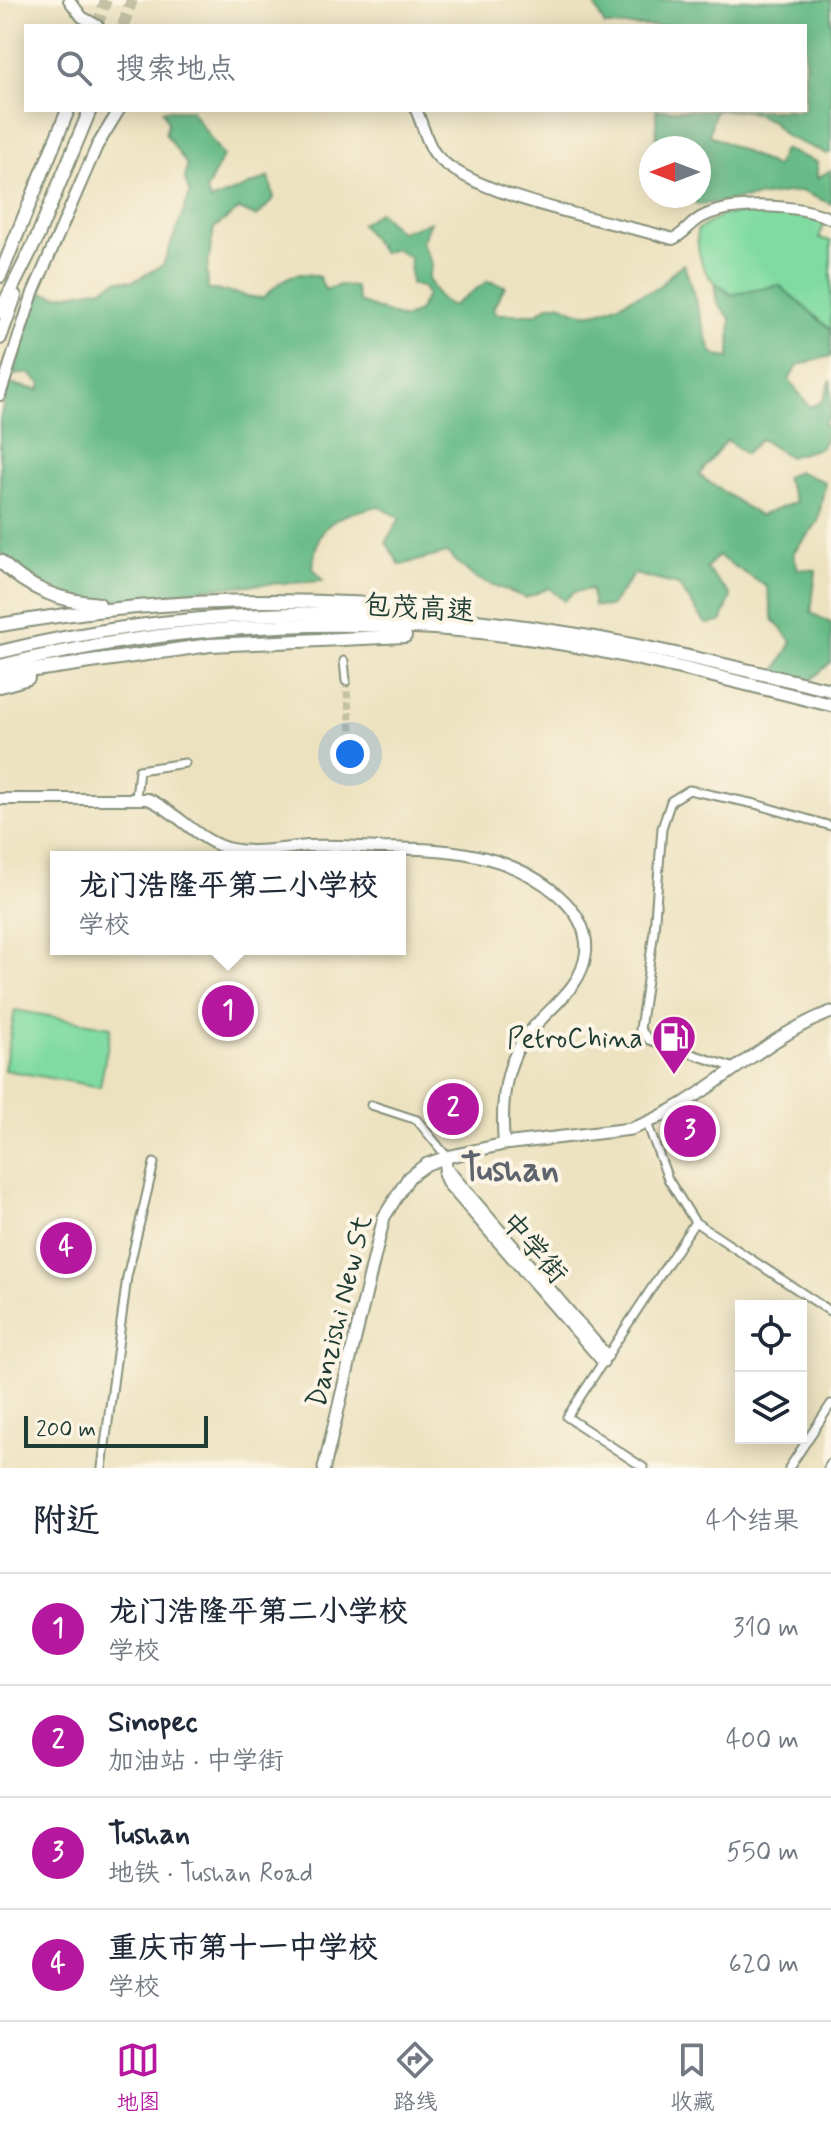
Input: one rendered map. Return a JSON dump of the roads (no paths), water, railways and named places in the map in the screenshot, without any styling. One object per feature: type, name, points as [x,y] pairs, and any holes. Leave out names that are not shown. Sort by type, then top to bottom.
[{"type":"highway","points":[[0,276],[67,112]]},
{"type":"highway","points":[[0,338],[36,240],[89,112]]},
{"type":"highway","points":[[0,312],[36,240]]},
{"type":"highway","points":[[3,565],[63,601],[134,606]]},
{"type":"highway","points":[[0,625],[134,606],[283,602],[449,611],[530,628]]},
{"type":"highway","name":"包茂高速","points":[[0,652],[66,638],[175,623],[284,616],[395,616],[530,628],[661,651],[831,690]]},
{"type":"highway","name":"包茂高速","points":[[0,666],[107,644],[215,631],[367,627],[488,634],[570,645],[658,662],[831,705]]},
{"type":"highway","points":[[0,675],[167,649],[296,639],[488,634]]},
{"type":"highway","points":[[0,643],[66,638]]},
{"type":"highway","points":[[0,686],[95,660]]},
{"type":"main road","name":"Danzishi New St","points":[[324,1468],[384,1217],[409,1177],[427,1164],[447,1157],[504,1144],[631,1129],[647,1123],[737,1069],[805,1023],[831,1012]]},
{"type":"street","points":[[69,0],[82,17],[94,24]]},
{"type":"street","points":[[0,395],[33,293],[97,146],[118,112]]},
{"type":"street","points":[[417,112],[434,153],[465,177],[508,193],[673,239],[685,234],[692,223],[704,215],[723,211],[795,208],[831,219]]},
{"type":"street","points":[[344,661],[346,681]]},
{"type":"street","points":[[353,749],[355,765]]},
{"type":"street","points":[[136,798],[139,770],[185,763]]},
{"type":"street","points":[[737,1069],[649,1040],[640,1029],[654,931],[662,828],[671,801],[689,790],[755,804],[831,826]]},
{"type":"street","points":[[0,799],[136,798],[170,809],[227,848],[249,851],[312,846],[468,851],[494,859],[548,887],[570,905],[583,925],[586,948],[583,969],[573,987],[523,1040],[510,1068],[502,1119],[504,1144]]},
{"type":"street","name":"中学街","points":[[371,1105],[417,1120],[447,1157],[444,1175],[448,1184],[605,1359]]},
{"type":"street","points":[[647,1123],[668,1179],[695,1222],[831,1312]]},
{"type":"street","points":[[102,1468],[127,1277],[154,1163]]},
{"type":"street","points":[[644,1468],[567,1417],[695,1222]]},
{"type":"street","points":[[789,1468],[831,1404]]},
{"type":"tunnel","points":[[98,24],[106,0]]},
{"type":"tunnel","points":[[124,24],[132,0]]},
{"type":"tunnel","points":[[346,681],[353,749]]},
{"type":"place","name":"龙门浩隆平第二小学校","points":[[228,1011]]},
{"type":"place","name":"PetroChina","points":[[674,1076]]},
{"type":"place","name":"Sinopec","points":[[453,1109]]},
{"type":"place","name":"Tushan","points":[[690,1131]]},
{"type":"place","name":"重庆市第十一中学校","points":[[66,1248]]},
{"type":"district","name":"Tushan","points":[[510,1167]]}]
